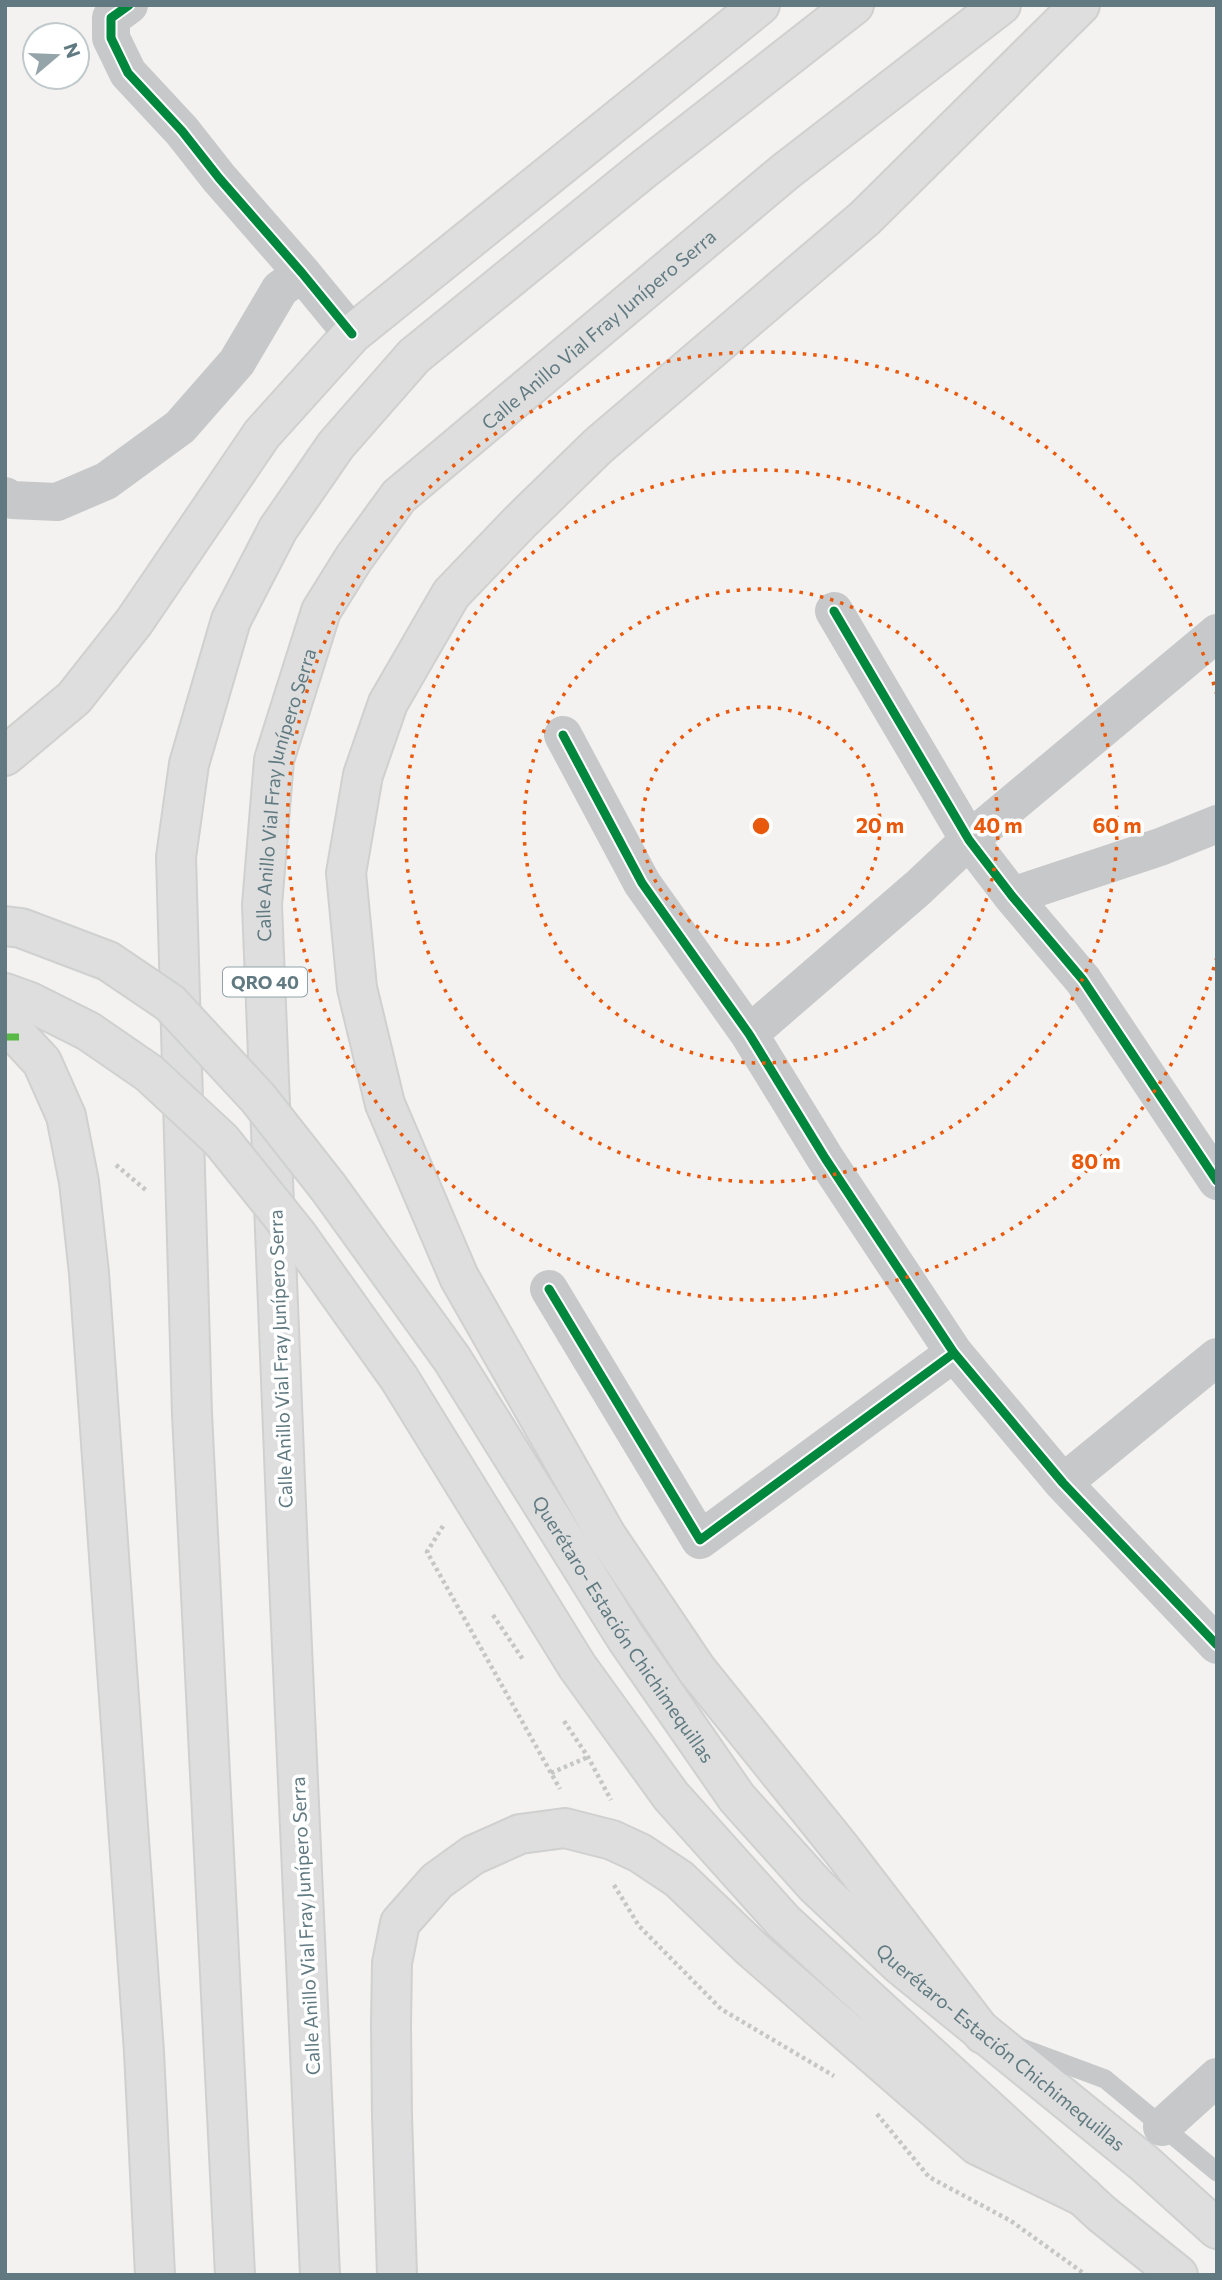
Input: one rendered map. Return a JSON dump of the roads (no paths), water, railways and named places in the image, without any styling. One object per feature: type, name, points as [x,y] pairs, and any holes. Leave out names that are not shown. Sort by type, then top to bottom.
[{"type":"main road","points":[[5,756],[74,698],[134,622],[262,434],[352,334],[760,5]]},
{"type":"main road","points":[[235,2275],[192,1400],[176,857],[189,764],[231,620],[278,529],[336,445],[414,356],[644,169],[855,5]]},
{"type":"main road","name":"Calle Anillo Vial Fray Junípero Serra","points":[[320,2275],[262,905],[274,760],[321,611],[354,558],[399,496],[786,171],[1001,5]]},
{"type":"main road","points":[[984,2034],[842,1850],[697,1670],[606,1535],[459,1277],[385,1104],[357,988],[346,873],[363,775],[388,703],[451,594],[598,446],[865,218],[1080,5]]},
{"type":"main road","name":"Querétaro- Estación Chichimequillas","points":[[5,926],[22,928],[108,961],[170,1003],[258,1098],[328,1187],[452,1359],[626,1638],[737,1798],[816,1885],[900,1965],[1144,2163],[1217,2229]]},
{"type":"main road","points":[[5,993],[30,1002],[88,1031],[149,1073],[221,1140],[298,1236],[399,1378],[577,1666],[671,1796],[784,1922],[1101,2214],[1178,2275]]},
{"type":"main road","points":[[5,1022],[42,1062],[66,1116],[79,1182],[89,1273],[144,2052],[155,2275]]},
{"type":"main road","points":[[397,2275],[391,2115],[391,2025],[392,1963],[400,1923],[437,1881],[473,1855],[520,1834],[565,1828],[612,1840],[640,1853],[679,1879],[752,1949],[977,2145],[1084,2197]]},
{"type":"main road","points":[[132,2275],[142,2225],[144,2052]]},
{"type":"street","points":[[129,5],[111,18],[111,38],[128,73],[183,131],[291,281],[352,334]]},
{"type":"street","points":[[5,496],[12,500],[57,502],[106,481],[180,427],[237,362],[291,281]]},
{"type":"street","points":[[834,611],[969,840],[1083,980],[1217,1181]]},
{"type":"street","points":[[749,1034],[908,897],[969,840],[1217,633]]},
{"type":"street","points":[[563,735],[642,883],[749,1034],[825,1158],[954,1353],[1063,1483],[1217,1645]]},
{"type":"street","points":[[1012,896],[1160,847],[1217,824]]},
{"type":"street","points":[[549,1289],[700,1540],[954,1353]]},
{"type":"street","points":[[1063,1483],[1217,1357]]},
{"type":"street","points":[[1163,2127],[1217,2077]]},
{"type":"lane","points":[[984,2034],[1105,2079],[1217,2172]]}]
